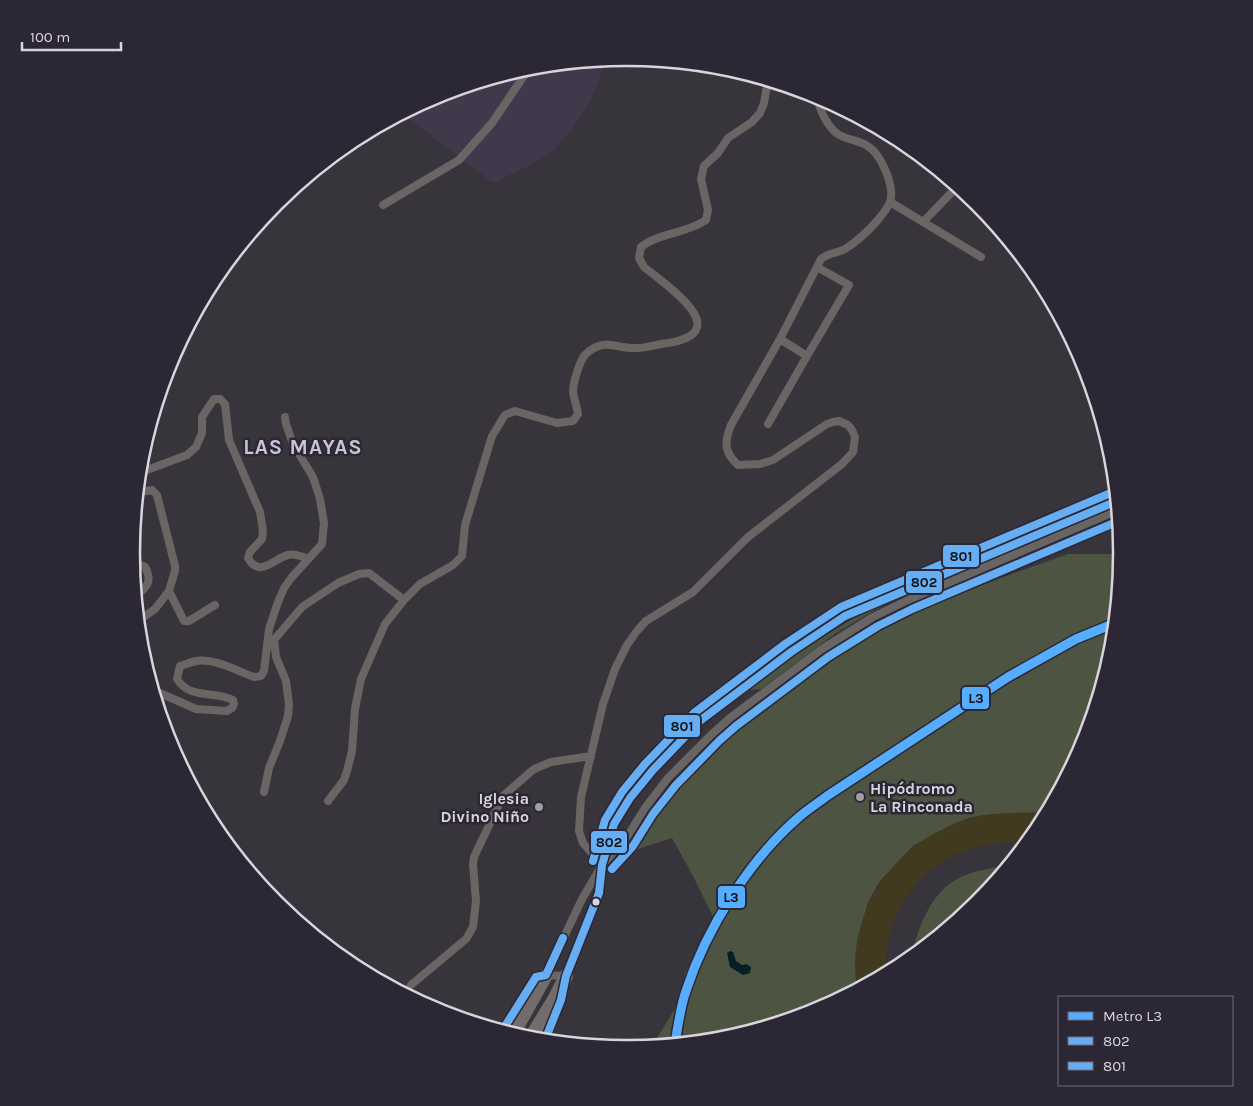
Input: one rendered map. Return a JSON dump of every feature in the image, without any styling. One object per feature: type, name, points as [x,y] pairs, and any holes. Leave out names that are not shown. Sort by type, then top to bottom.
[{"type":"highway","points":[[517,1027],[546,975]]},
{"type":"highway","points":[[535,1031],[566,976]]},
{"type":"street","points":[[383,205],[459,160],[492,123],[522,78]]},
{"type":"street","points":[[328,801],[344,780],[348,771],[361,679],[385,624],[404,600],[420,584],[453,565],[462,556],[465,525],[492,436],[505,415],[515,411],[557,423],[573,421],[578,414],[573,391],[581,359],[587,352],[606,343],[635,348],[678,342],[691,336],[697,329],[698,321],[693,310],[644,266],[639,258],[641,247],[650,240],[697,227],[706,220],[708,210],[701,179],[704,166],[718,153],[728,138],[752,122],[760,112],[767,87]]},
{"type":"street","points":[[602,865],[583,843],[579,831],[582,797],[603,704],[615,669],[627,645],[636,631],[656,614],[693,592],[748,537],[836,469],[853,452],[854,437],[852,430],[848,425],[839,421],[827,424],[774,460],[760,464],[738,465],[726,451],[726,438],[731,425],[780,339],[821,259],[846,248],[877,221],[890,202],[891,190],[885,170],[876,153],[868,146],[841,136],[834,131],[823,117],[819,106]]},
{"type":"street","points":[[923,222],[952,192]]},
{"type":"street","points":[[890,202],[981,257]]},
{"type":"street","points":[[768,424],[849,285],[817,267]]},
{"type":"street","points":[[780,339],[807,356]]},
{"type":"street","points":[[147,470],[187,455],[196,447],[202,433],[202,417],[214,399],[220,399],[225,404],[229,440],[260,512],[263,532],[262,539],[250,552],[248,558],[256,566],[264,567],[287,555],[294,554],[308,558]]},
{"type":"street","points":[[161,693],[196,709],[227,711],[232,708],[233,700],[227,697],[197,692],[182,687],[177,679],[180,666],[196,661],[208,661],[254,677],[261,676],[264,671],[268,647],[269,628],[284,588],[322,544],[324,523],[320,498],[313,477],[293,444],[285,417]]},
{"type":"street","points":[[144,491],[152,490],[157,496],[175,566],[169,591],[155,609],[144,617]]},
{"type":"street","points":[[548,1033],[561,1000],[566,976],[599,893],[602,865],[614,824],[630,798],[676,744],[701,720],[823,630],[870,604],[1110,504]]},
{"type":"street","points":[[566,976],[546,975],[582,899],[602,865],[624,840],[668,778],[712,734],[822,649],[873,617],[908,600],[1111,513]]},
{"type":"street","points":[[140,567],[145,567],[149,575],[149,581],[142,591]]},
{"type":"street","points":[[268,647],[302,607],[338,583],[359,574],[369,573],[404,600]]},
{"type":"street","points":[[169,591],[184,621],[189,621],[215,605]]},
{"type":"street","points":[[264,792],[269,768],[288,716],[289,704],[286,681],[276,657],[274,639]]},
{"type":"street","points":[[411,985],[466,939],[474,927],[476,901],[472,865],[503,796],[534,769],[551,762],[591,756]]},
{"type":"shaded area","points":[[604,67],[591,100],[574,126],[554,150],[528,166],[493,183],[408,118],[440,103],[501,83],[563,70]]},
{"type":"shaded area","name":"Hipódromo La Rinconada","points":[[1068,554],[1113,554],[1109,617],[1097,679],[1076,739],[1063,768],[1038,813],[978,816],[914,845],[880,881],[868,902],[860,931],[856,960],[857,982],[813,1003],[752,1023],[690,1036],[656,1039],[686,991],[685,973],[716,923],[672,838],[635,850],[648,824],[669,791],[711,743],[732,725],[843,651],[912,615],[989,583]]},
{"type":"shaded area","points":[[919,588],[875,610],[836,633],[761,689],[748,690],[810,644],[856,617]]},
{"type":"shaded area","points":[[998,867],[971,897],[915,945],[925,915],[944,889],[958,878]]},
{"type":"shaded area","points":[[733,952],[736,961],[751,967],[750,973],[743,975],[730,967],[727,953]]},
{"type":"sand","points":[[1038,812],[1018,842],[997,843],[967,850],[948,858],[918,883],[906,898],[890,933],[886,965],[856,982],[855,964],[857,940],[873,895],[887,875],[903,857],[922,841],[960,821],[995,814]]},
{"type":"metro line","name":"L3","points":[[676,1037],[684,997],[705,944],[747,874],[781,834],[802,814],[827,796],[1008,677],[1076,639],[1108,626]]},
{"type":"transit line","name":"801","points":[[593,861],[605,820],[622,792],[645,764],[694,713],[785,644],[841,607],[1109,494]]},
{"type":"transit line","name":"802","points":[[548,1033],[561,1000],[566,976],[599,893],[602,865],[614,824],[630,798],[653,770],[701,720],[791,652],[845,616],[1110,504]]},
{"type":"transit line","name":"801","points":[[612,869],[633,846],[653,814],[676,785],[719,741],[736,726],[828,657],[878,626],[912,609],[1112,524]]},
{"type":"transit line","name":"802","points":[[506,1024],[536,977],[546,975],[563,938]]},
{"type":"place","name":"Hipódromo La Rinconada","points":[[860,797]]},
{"type":"place","name":"Iglesia Divino Niño","points":[[539,807]]},
{"type":"district","name":"LAS MAYAS","points":[[303,447]]}]
